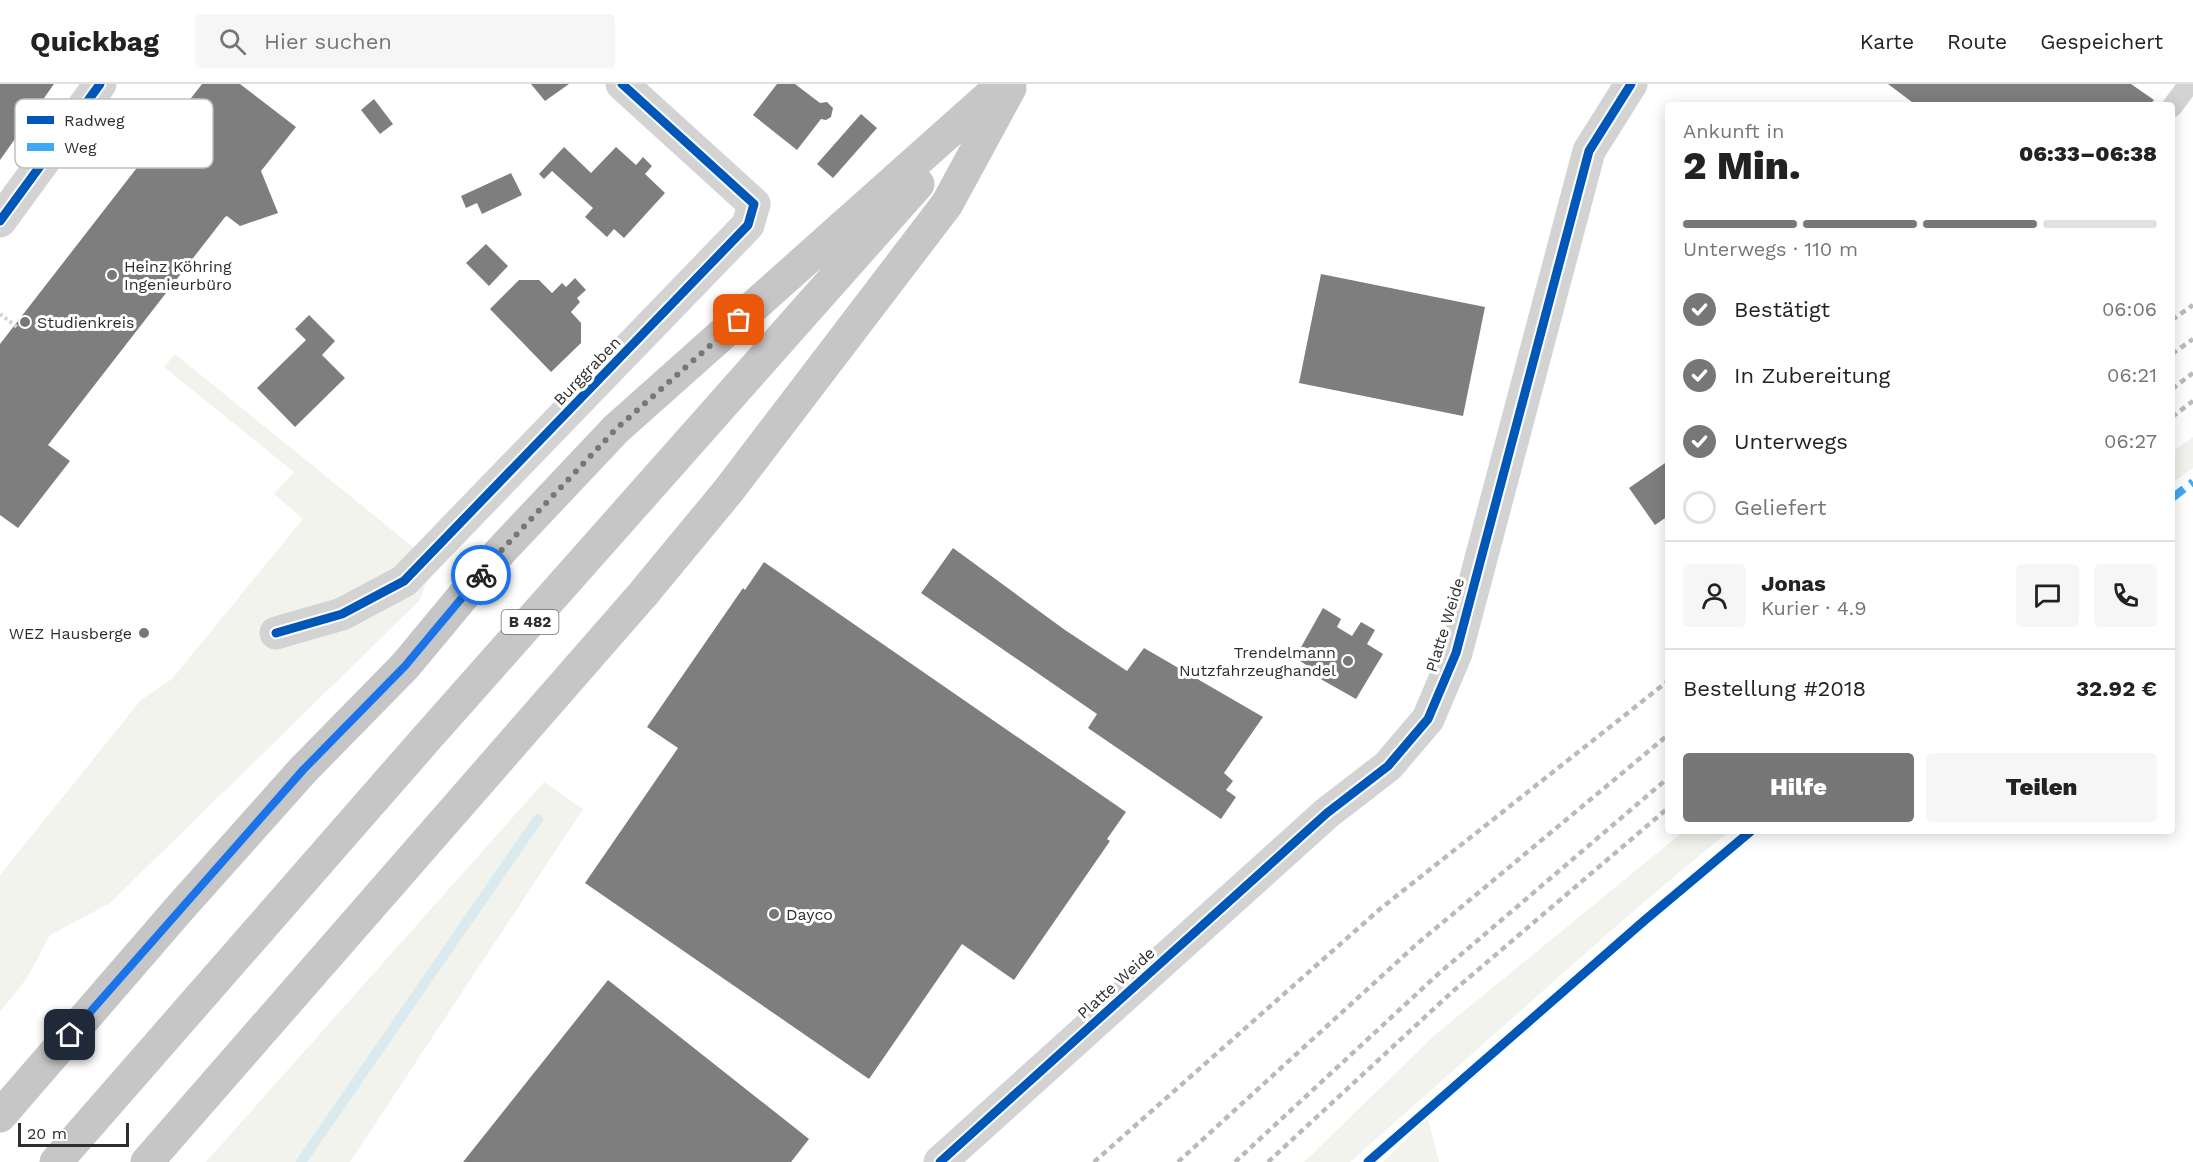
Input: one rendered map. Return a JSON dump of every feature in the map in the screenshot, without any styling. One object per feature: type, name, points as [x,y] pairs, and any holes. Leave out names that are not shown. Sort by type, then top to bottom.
[{"type":"main road","points":[[0,1116],[303,770],[405,666],[498,554],[616,429],[1005,84]]},
{"type":"main road","name":"B 482","points":[[56,1162],[409,758],[1005,84]]},
{"type":"main road","points":[[147,1162],[643,594],[729,490],[947,204],[1012,84]]},
{"type":"street","points":[[89,99],[100,84]]},
{"type":"street","name":"Burggraben","points":[[276,633],[342,614],[404,581],[748,225],[754,204],[622,84]]},
{"type":"street","name":"Platte Weide","points":[[940,1162],[1327,813],[1388,766],[1428,719],[1456,653],[1589,151],[1632,84]]},
{"type":"street","points":[[0,221],[39,168]]},
{"type":"lane","points":[[2175,103],[2189,84]]},
{"type":"path","points":[[0,314],[17,327]]},
{"type":"shaded area","points":[[175,354],[434,564],[419,601],[110,903],[50,935],[27,978],[0,1012],[0,875],[141,700],[172,679],[303,519],[274,494],[294,472],[164,367]]},
{"type":"shaded area","points":[[2193,437],[2193,468],[2175,481],[2175,450]]},
{"type":"shaded area","points":[[544,782],[583,809],[350,1162],[206,1162]]},
{"type":"shaded area","points":[[1680,834],[1725,834],[1639,906],[1350,1162],[1304,1162],[1436,1034]]},
{"type":"shaded area","points":[[1428,1118],[1439,1162],[1383,1162]]},
{"type":"building","points":[[0,84],[54,84],[43,99],[15,99],[15,139],[0,160]]},
{"type":"building","points":[[202,84],[240,84],[296,127],[261,171],[278,213],[240,226],[227,216],[225,217],[48,445],[70,461],[18,528],[0,515],[0,344],[137,168],[213,168],[213,99],[190,99]]},
{"type":"building","points":[[531,84],[569,84],[545,101]]},
{"type":"building","points":[[777,84],[795,84],[820,103],[827,102],[833,108],[831,117],[826,120],[821,119],[797,150],[753,115]]},
{"type":"building","points":[[1888,84],[2131,84],[2154,100],[2152,102],[1912,102]]},
{"type":"building","points":[[374,99],[393,124],[380,134],[361,110]]},
{"type":"building","points":[[861,114],[877,128],[833,178],[817,164]]},
{"type":"building","points":[[564,147],[591,173],[616,147],[636,165],[643,157],[652,166],[645,174],[665,193],[624,238],[614,229],[607,237],[585,217],[593,208],[552,171],[544,179],[539,174]]},
{"type":"building","points":[[511,173],[522,195],[482,214],[477,203],[466,208],[461,196]]},
{"type":"building","points":[[486,244],[508,266],[489,286],[466,263]]},
{"type":"building","points":[[1321,274],[1485,307],[1463,416],[1299,383]]},
{"type":"building","points":[[575,278],[586,290],[577,298],[580,302],[571,312],[581,323],[581,343],[551,372],[490,309],[519,280],[539,280],[552,293],[562,283],[566,287]]},
{"type":"building","points":[[309,315],[335,341],[322,355],[345,378],[295,427],[257,388],[306,340],[295,329]]},
{"type":"building","points":[[1665,463],[1665,518],[1655,525],[1629,488]]},
{"type":"building","points":[[953,548],[1065,630],[1127,671],[1144,648],[1263,717],[1224,773],[1233,781],[1226,790],[1236,797],[1221,819],[1088,728],[1097,714],[921,593]]},
{"type":"building","points":[[764,562],[1126,812],[1107,839],[1110,841],[1014,980],[962,944],[869,1079],[585,883],[678,748],[647,727],[743,588],[745,590]]},
{"type":"building","name":"Trendelmann Nutzfahrzeughandel","points":[[1323,608],[1341,619],[1337,627],[1352,636],[1361,622],[1375,630],[1367,644],[1383,654],[1356,699],[1310,673],[1313,669],[1295,658]]},
{"type":"building","points":[[608,980],[809,1139],[791,1162],[463,1162]]},
{"type":"waterway","points":[[301,1162],[538,819]]},
{"type":"railway","points":[[2175,318],[2193,305]]},
{"type":"railway","points":[[2175,352],[2193,339]]},
{"type":"railway","points":[[2175,387],[2193,373]]},
{"type":"railway","points":[[2175,415],[2193,401]]},
{"type":"railway","points":[[1094,1162],[1380,909],[1665,683]]},
{"type":"railway","points":[[1178,1162],[1418,943],[1665,737]]},
{"type":"railway","points":[[1235,1162],[1437,975],[1665,781]]},
{"type":"railway","points":[[1268,1162],[1452,992],[1665,811]]},
{"type":"marked path","points":[[2175,496],[2193,482]]},
{"type":"cycle path","points":[[89,99],[100,84]]},
{"type":"cycle path","points":[[276,633],[342,614],[404,581],[748,225],[754,204],[622,84]]},
{"type":"cycle path","points":[[940,1162],[1327,813],[1388,766],[1428,719],[1456,653],[1589,151],[1631,84]]},
{"type":"cycle path","points":[[0,221],[39,168]]},
{"type":"cycle path","points":[[1368,1162],[1645,920],[1747,834]]},
{"type":"way so far","points":[[481,575],[616,429],[739,320]]},
{"type":"place","name":"Heinz Köhring Ingenieurbüro","points":[[112,275]]},
{"type":"place","name":"Studienkreis","points":[[25,322]]},
{"type":"place","name":"WEZ Hausberge","points":[[144,633]]},
{"type":"place","name":"Trendelmann Nutzfahrzeughandel","points":[[1348,661]]},
{"type":"place","name":"Dayco","points":[[774,914]]},
{"type":"route","points":[[70,1035],[303,770],[405,666],[481,575]]}]
